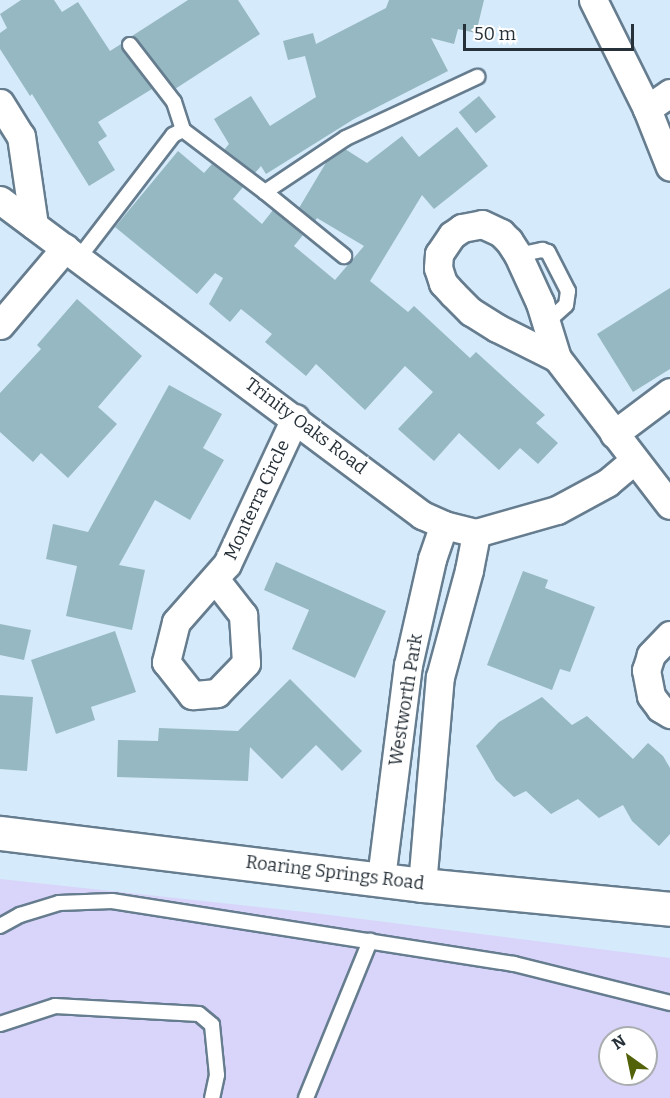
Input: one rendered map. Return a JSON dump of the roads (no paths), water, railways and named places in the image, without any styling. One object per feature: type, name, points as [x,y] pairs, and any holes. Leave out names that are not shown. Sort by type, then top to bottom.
[{"type":"street","points":[[593,0],[647,109],[670,167]]},
{"type":"street","points":[[647,109],[670,93]]},
{"type":"street","points":[[0,103],[21,135],[34,225]]},
{"type":"street","name":"Trinity Oaks Road","points":[[0,200],[422,515],[444,525],[476,533],[557,510],[607,483],[634,460]]},
{"type":"street","points":[[557,358],[471,312],[443,283],[438,268],[439,254],[444,244],[462,228],[482,225],[501,233],[518,255],[546,323],[557,358],[670,505]]},
{"type":"street","points":[[0,325],[72,254]]},
{"type":"street","points":[[614,434],[670,392]]},
{"type":"street","name":"Monterra Circle","points":[[215,579],[227,564],[295,418]]},
{"type":"street","name":"Westworth Park","points":[[381,878],[408,665],[432,560],[444,525]]},
{"type":"street","name":"Westworth Park","points":[[422,885],[440,677],[469,570],[476,533]]},
{"type":"street","points":[[670,635],[651,655],[646,670],[651,696],[660,708],[670,714]]},
{"type":"street","name":"Roaring Springs Road","points":[[0,833],[381,878],[422,885],[670,909]]},
{"type":"lane","points":[[130,45],[174,102],[183,130],[344,256]]},
{"type":"lane","points":[[265,192],[346,138],[477,77]]},
{"type":"lane","points":[[72,254],[173,135],[183,130]]},
{"type":"lane","points":[[0,926],[20,915],[59,903],[112,901],[514,964],[670,1003]]},
{"type":"lane","points":[[306,1098],[370,941]]},
{"type":"lane","points":[[0,1024],[55,1006],[199,1014],[212,1025],[217,1075],[212,1098]]}]
